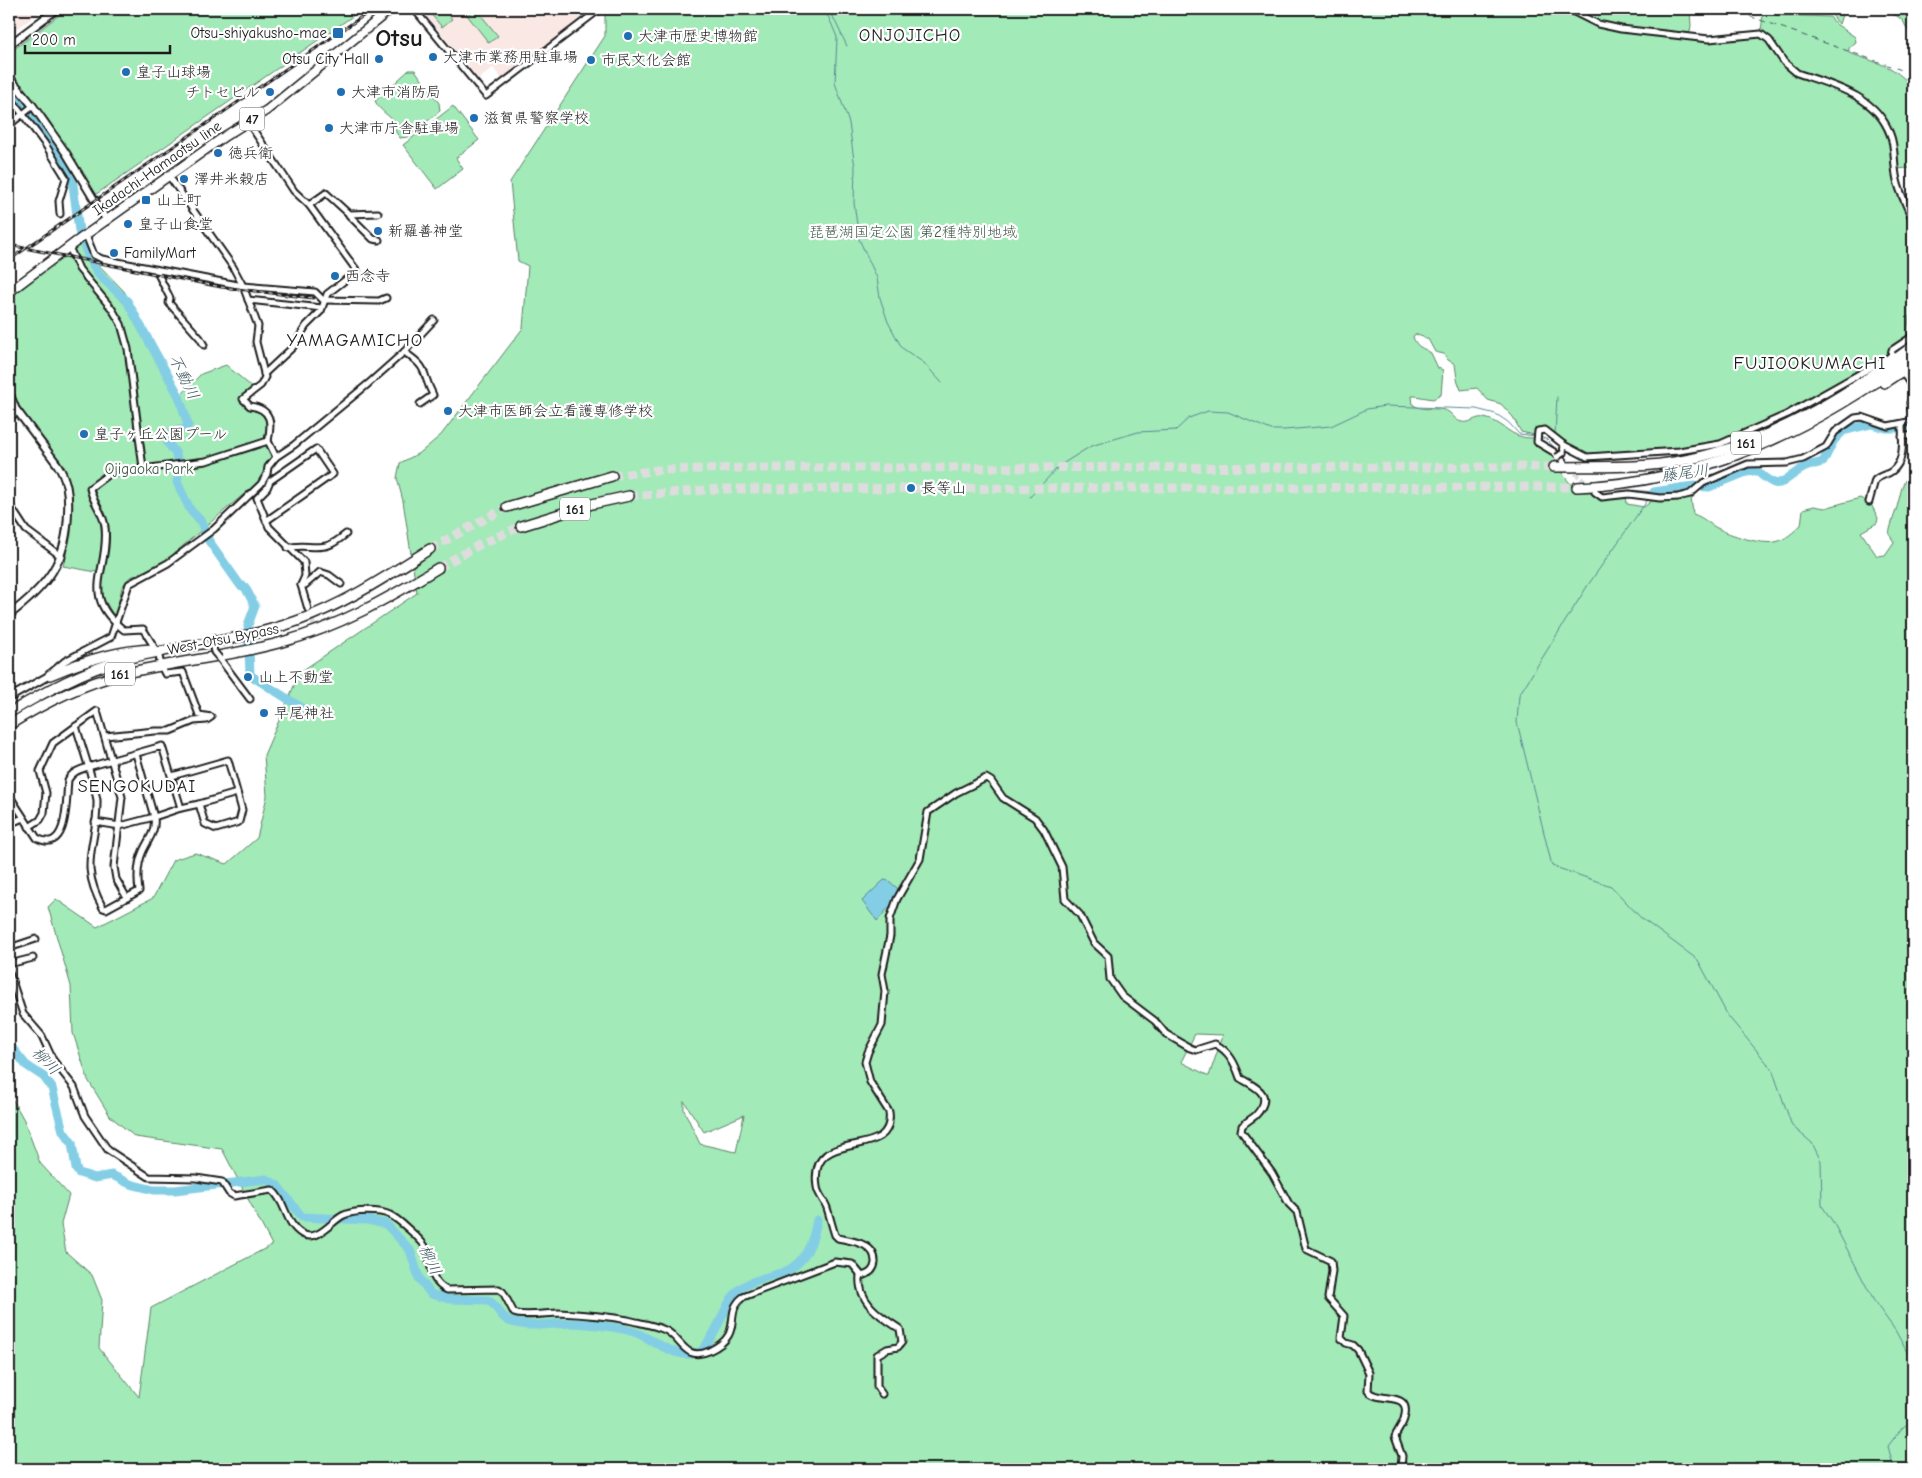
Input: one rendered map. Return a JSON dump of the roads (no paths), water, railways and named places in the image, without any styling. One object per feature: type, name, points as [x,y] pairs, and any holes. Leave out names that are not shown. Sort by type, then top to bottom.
[{"type":"highway","name":"161","points":[[1556,462],[1658,464],[1696,457],[1746,443],[1827,404],[1913,346]]},
{"type":"highway","name":"161","points":[[1577,487],[1612,486],[1698,468],[1767,443],[1842,406],[1913,356]]},
{"type":"highway","points":[[1842,406],[1894,378],[1913,364]]},
{"type":"highway","name":"161","points":[[507,507],[612,476]]},
{"type":"highway","name":"161","points":[[521,526],[592,504],[630,496]]},
{"type":"highway","name":"West-Otsu Bypass","points":[[9,713],[54,687],[94,669],[180,647],[236,638],[296,622],[355,595],[430,549]]},
{"type":"highway","name":"West-Otsu Bypass","points":[[9,725],[64,694],[105,679],[156,666],[262,647],[328,627],[400,591],[438,568]]},
{"type":"highway","points":[[50,675],[73,665],[118,653],[180,647]]},
{"type":"main road","name":"Ikadachi-Hamaotsu line","points":[[9,292],[85,235],[280,100],[391,9]]},
{"type":"street","points":[[9,45],[57,9]]},
{"type":"street","points":[[414,9],[486,96],[493,93],[600,9]]},
{"type":"street","points":[[1568,9],[1598,24],[1621,29],[1709,39],[1755,33],[1766,37],[1791,69],[1797,73],[1851,92],[1887,126],[1892,142],[1896,179],[1913,223]]},
{"type":"street","points":[[9,77],[55,137],[107,221]]},
{"type":"street","points":[[18,87],[9,95],[45,144],[66,181],[59,201],[60,214]]},
{"type":"street","points":[[9,125],[33,106]]},
{"type":"street","points":[[248,122],[294,191],[309,205],[358,270],[327,294],[323,300],[322,308],[306,326],[293,346],[264,374],[261,384],[243,399],[250,406],[260,408],[270,416],[272,425],[268,441],[276,457]]},
{"type":"street","points":[[45,144],[55,137]]},
{"type":"street","points":[[64,176],[75,170]]},
{"type":"street","points":[[169,176],[232,265],[243,286],[258,326],[256,342],[264,374]]},
{"type":"street","points":[[309,205],[326,193],[373,239],[379,240]]},
{"type":"street","points":[[349,214],[378,213]]},
{"type":"street","points":[[85,235],[95,257],[156,270],[243,286],[315,292],[323,300],[379,301],[386,298]]},
{"type":"street","points":[[69,247],[79,269],[112,309],[121,324],[128,349],[144,468]]},
{"type":"street","points":[[156,270],[170,298],[169,303],[204,345]]},
{"type":"street","points":[[248,300],[322,308]]},
{"type":"street","points":[[9,698],[50,675],[65,661],[111,637],[129,584],[168,563],[214,529],[261,484],[267,474],[268,467],[276,457],[329,417],[404,352],[434,320]]},
{"type":"street","points":[[1890,355],[1892,350],[1913,336]]},
{"type":"street","points":[[1564,462],[1549,448],[1540,445],[1536,435],[1541,430],[1546,430],[1564,446],[1587,457],[1679,451],[1720,444],[1788,414],[1901,350],[1904,353]]},
{"type":"street","points":[[404,352],[420,362],[425,370],[433,395],[420,404]]},
{"type":"street","points":[[1905,376],[1913,388]]},
{"type":"street","points":[[9,391],[16,412]]},
{"type":"street","points":[[1595,492],[1602,497],[1629,494],[1651,497],[1678,497],[1690,494],[1699,485],[1748,464],[1787,464],[1803,459],[1826,447],[1835,432],[1855,418],[1862,417],[1888,426],[1913,421],[1910,403],[1913,394]]},
{"type":"street","points":[[9,400],[16,412],[57,464],[65,479],[69,495],[67,534],[62,557],[37,592],[9,615]]},
{"type":"street","points":[[9,406],[16,412]]},
{"type":"street","points":[[9,418],[16,412]]},
{"type":"street","points":[[1869,502],[1875,480],[1898,465],[1902,452],[1902,424]]},
{"type":"street","points":[[1902,437],[1913,435]]},
{"type":"street","points":[[154,645],[143,629],[124,630],[116,624],[103,606],[98,594],[97,585],[106,535],[105,525],[90,488],[110,473],[144,468],[184,466],[268,441]]},
{"type":"street","points":[[1556,462],[1563,453],[1564,446]]},
{"type":"street","points":[[266,521],[333,474],[316,449],[273,479],[257,498],[266,521],[274,534],[304,562],[306,568],[301,585],[308,609]]},
{"type":"street","points":[[267,474],[273,479]]},
{"type":"street","points":[[10,508],[26,530],[62,557]]},
{"type":"street","points":[[288,548],[297,545],[330,545],[346,534]]},
{"type":"street","points":[[301,585],[305,585],[320,572],[329,575],[341,584]]},
{"type":"street","points":[[210,634],[214,652],[250,699]]},
{"type":"street","points":[[105,736],[155,731],[170,732],[194,721],[211,717],[200,715],[183,672],[165,674],[163,670]]},
{"type":"street","points":[[29,827],[40,820],[44,813],[46,793],[40,774],[53,743],[97,711],[122,798],[114,867],[116,880],[127,898]]},
{"type":"street","points":[[76,726],[97,800],[89,865],[94,894],[103,908],[106,909],[139,891],[137,869],[142,852],[153,834],[154,817],[136,754]]},
{"type":"street","points":[[9,795],[37,838],[53,840],[63,828],[68,780],[73,773],[162,746],[181,808]]},
{"type":"street","points":[[9,759],[9,772]]},
{"type":"street","points":[[172,776],[228,760],[242,810],[239,822],[216,829],[205,824],[199,804]]},
{"type":"street","points":[[860,1275],[873,1270],[874,1255],[866,1246],[836,1237],[827,1207],[818,1190],[818,1168],[821,1161],[835,1149],[842,1146],[874,1142],[887,1128],[889,1112],[870,1082],[865,1062],[870,1046],[882,1025],[885,991],[882,974],[890,936],[890,918],[897,899],[920,859],[928,812],[956,793],[986,778],[991,781],[1003,798],[1035,818],[1044,830],[1062,867],[1065,899],[1080,915],[1094,943],[1108,956],[1110,979],[1118,992],[1155,1021],[1166,1034],[1190,1048],[1196,1050],[1212,1044],[1223,1048],[1234,1062],[1240,1078],[1260,1089],[1264,1097],[1262,1106],[1255,1116],[1242,1126],[1241,1131],[1272,1173],[1288,1204],[1297,1212],[1306,1249],[1331,1261],[1332,1271],[1328,1298],[1344,1316],[1341,1338],[1344,1342],[1354,1345],[1358,1350],[1368,1373],[1368,1391],[1376,1397],[1397,1399],[1402,1403],[1405,1414],[1395,1437],[1402,1456],[1401,1469]]},
{"type":"street","points":[[95,822],[120,826],[237,793]]},
{"type":"street","points":[[9,819],[16,821],[23,818]]},
{"type":"street","points":[[9,948],[36,939]]},
{"type":"street","points":[[9,964],[33,958]]},
{"type":"street","points":[[9,972],[23,1014],[42,1036],[53,1060],[74,1087],[85,1116],[108,1150],[148,1177],[196,1178],[222,1182],[228,1193],[234,1196],[272,1190],[277,1196],[287,1218],[300,1233],[306,1236],[318,1233],[348,1214],[388,1214],[424,1245],[434,1280],[447,1290],[499,1289],[503,1292],[514,1313],[519,1315],[530,1313],[575,1314],[632,1321],[667,1331],[681,1347],[688,1351],[704,1352],[721,1345],[730,1334],[735,1306],[742,1296],[835,1262],[852,1264],[860,1275],[859,1287],[863,1295],[879,1316],[900,1329],[902,1342],[898,1348],[887,1348],[877,1354],[877,1387],[882,1394]]},
{"type":"water","points":[[884,880],[889,881],[898,889],[891,905],[877,921],[862,901]]},
{"type":"waterway","points":[[822,9],[829,18],[837,37],[835,83],[849,123],[855,168],[854,203],[859,239],[877,278],[880,298],[888,322],[902,348],[924,363],[942,383]]},
{"type":"waterway","points":[[825,11],[833,17],[847,46]]},
{"type":"waterway","name":"不動川","points":[[9,87],[31,114],[68,167],[72,177],[79,231],[88,256],[99,275],[127,301],[179,396],[188,425],[185,429],[173,431],[167,437],[168,443],[176,454],[179,471],[177,482],[191,511],[200,520],[209,541],[240,585],[245,587],[255,606],[248,625],[250,675],[310,713]]},
{"type":"waterway","points":[[1555,435],[1557,397]]},
{"type":"waterway","points":[[1030,497],[1059,466],[1091,446],[1138,432],[1176,430],[1189,418],[1208,411],[1228,412],[1271,430],[1284,430],[1331,426],[1367,409],[1385,406],[1476,409],[1496,414],[1508,422],[1519,434],[1535,436]]},
{"type":"waterway","name":"藤尾川","points":[[1654,492],[1693,486],[1709,487],[1746,472],[1757,471],[1770,482],[1783,482],[1803,468],[1823,462],[1834,440],[1843,431],[1871,424],[1886,428],[1900,428]]},
{"type":"waterway","name":"藤尾川","points":[[1904,427],[1913,424]]},
{"type":"waterway","points":[[1539,437],[1546,439],[1559,452]]},
{"type":"waterway","points":[[1562,455],[1565,459]]},
{"type":"waterway","points":[[1620,493],[1630,490],[1654,492]]},
{"type":"waterway","points":[[1649,498],[1588,585],[1519,695],[1517,722],[1552,866],[1611,886],[1641,918],[1698,960],[1728,1016],[1772,1069],[1792,1126],[1812,1143],[1821,1161],[1822,1206],[1833,1222],[1874,1301],[1895,1330],[1913,1363]]},
{"type":"waterway","name":"柳川","points":[[9,1044],[26,1065],[44,1077],[52,1088],[63,1131],[72,1143],[76,1169],[79,1173],[95,1178],[112,1175],[130,1184],[154,1190],[175,1190],[266,1179],[277,1185],[302,1217],[367,1220],[386,1224],[410,1250],[419,1278],[431,1294],[449,1299],[488,1300],[506,1319],[516,1323],[539,1325],[576,1323],[611,1327],[642,1335],[675,1352],[692,1354],[701,1351],[716,1329],[729,1302],[738,1291],[754,1281],[784,1272],[798,1263],[811,1244],[817,1220]]},
{"type":"waterway","points":[[1894,1469],[1888,1446],[1902,1428],[1913,1420]]},
{"type":"tunnel","points":[[612,476],[658,470],[753,468],[1554,467]]},
{"type":"tunnel","points":[[1570,468],[1589,486]]},
{"type":"tunnel","points":[[629,496],[720,489],[1577,487]]},
{"type":"tunnel","points":[[430,549],[507,507]]},
{"type":"tunnel","points":[[438,568],[479,545],[521,526]]},
{"type":"tunnel","points":[[310,614],[317,636]]},
{"type":"railway","points":[[9,260],[373,9]]},
{"type":"railway","points":[[9,245],[221,287],[313,298]]},
{"type":"place","name":"Otsu-shiyakusho-mae","points":[[338,33]]},
{"type":"place","name":"大津市歴史博物館","points":[[628,36]]},
{"type":"place","name":"大津市業務用駐車場","points":[[433,57]]},
{"type":"place","name":"Otsu City Hall","points":[[379,59]]},
{"type":"place","name":"市民文化会館","points":[[591,60]]},
{"type":"place","name":"皇子山球場","points":[[126,72]]},
{"type":"place","name":"チトセビル","points":[[270,92]]},
{"type":"place","name":"大津市消防局","points":[[341,92]]},
{"type":"place","name":"滋賀県警察学校","points":[[474,118]]},
{"type":"place","name":"大津市庁舎駐車場","points":[[329,128]]},
{"type":"place","name":"徳兵衛","points":[[218,153]]},
{"type":"place","name":"澤井米穀店","points":[[184,179]]},
{"type":"place","name":"山上町","points":[[146,200]]},
{"type":"place","name":"皇子山食堂","points":[[128,224]]},
{"type":"place","name":"新羅善神堂","points":[[378,231]]},
{"type":"place","name":"FamilyMart","points":[[114,253]]},
{"type":"place","name":"西念寺","points":[[335,276]]},
{"type":"place","name":"大津市医師会立看護専修学校","points":[[448,411]]},
{"type":"place","name":"皇子ヶ丘公園プール","points":[[84,434]]},
{"type":"place","name":"長等山","points":[[911,488]]},
{"type":"place","name":"山上不動堂","points":[[248,677]]},
{"type":"place","name":"早尾神社","points":[[264,713]]},
{"type":"district","name":"ONJOJICHO","points":[[910,35]]},
{"type":"district","name":"Otsu","points":[[399,37]]},
{"type":"district","name":"YAMAGAMICHO","points":[[355,340]]},
{"type":"district","name":"FUJIOOKUMACHI","points":[[1810,363]]},
{"type":"district","name":"SENGOKUDAI","points":[[137,786]]},
{"type":"park label","name":"琵琶湖国定公園 第2種特別地域","points":[[913,232]]},
{"type":"park label","name":"Ojigaoka Park","points":[[149,469]]}]
